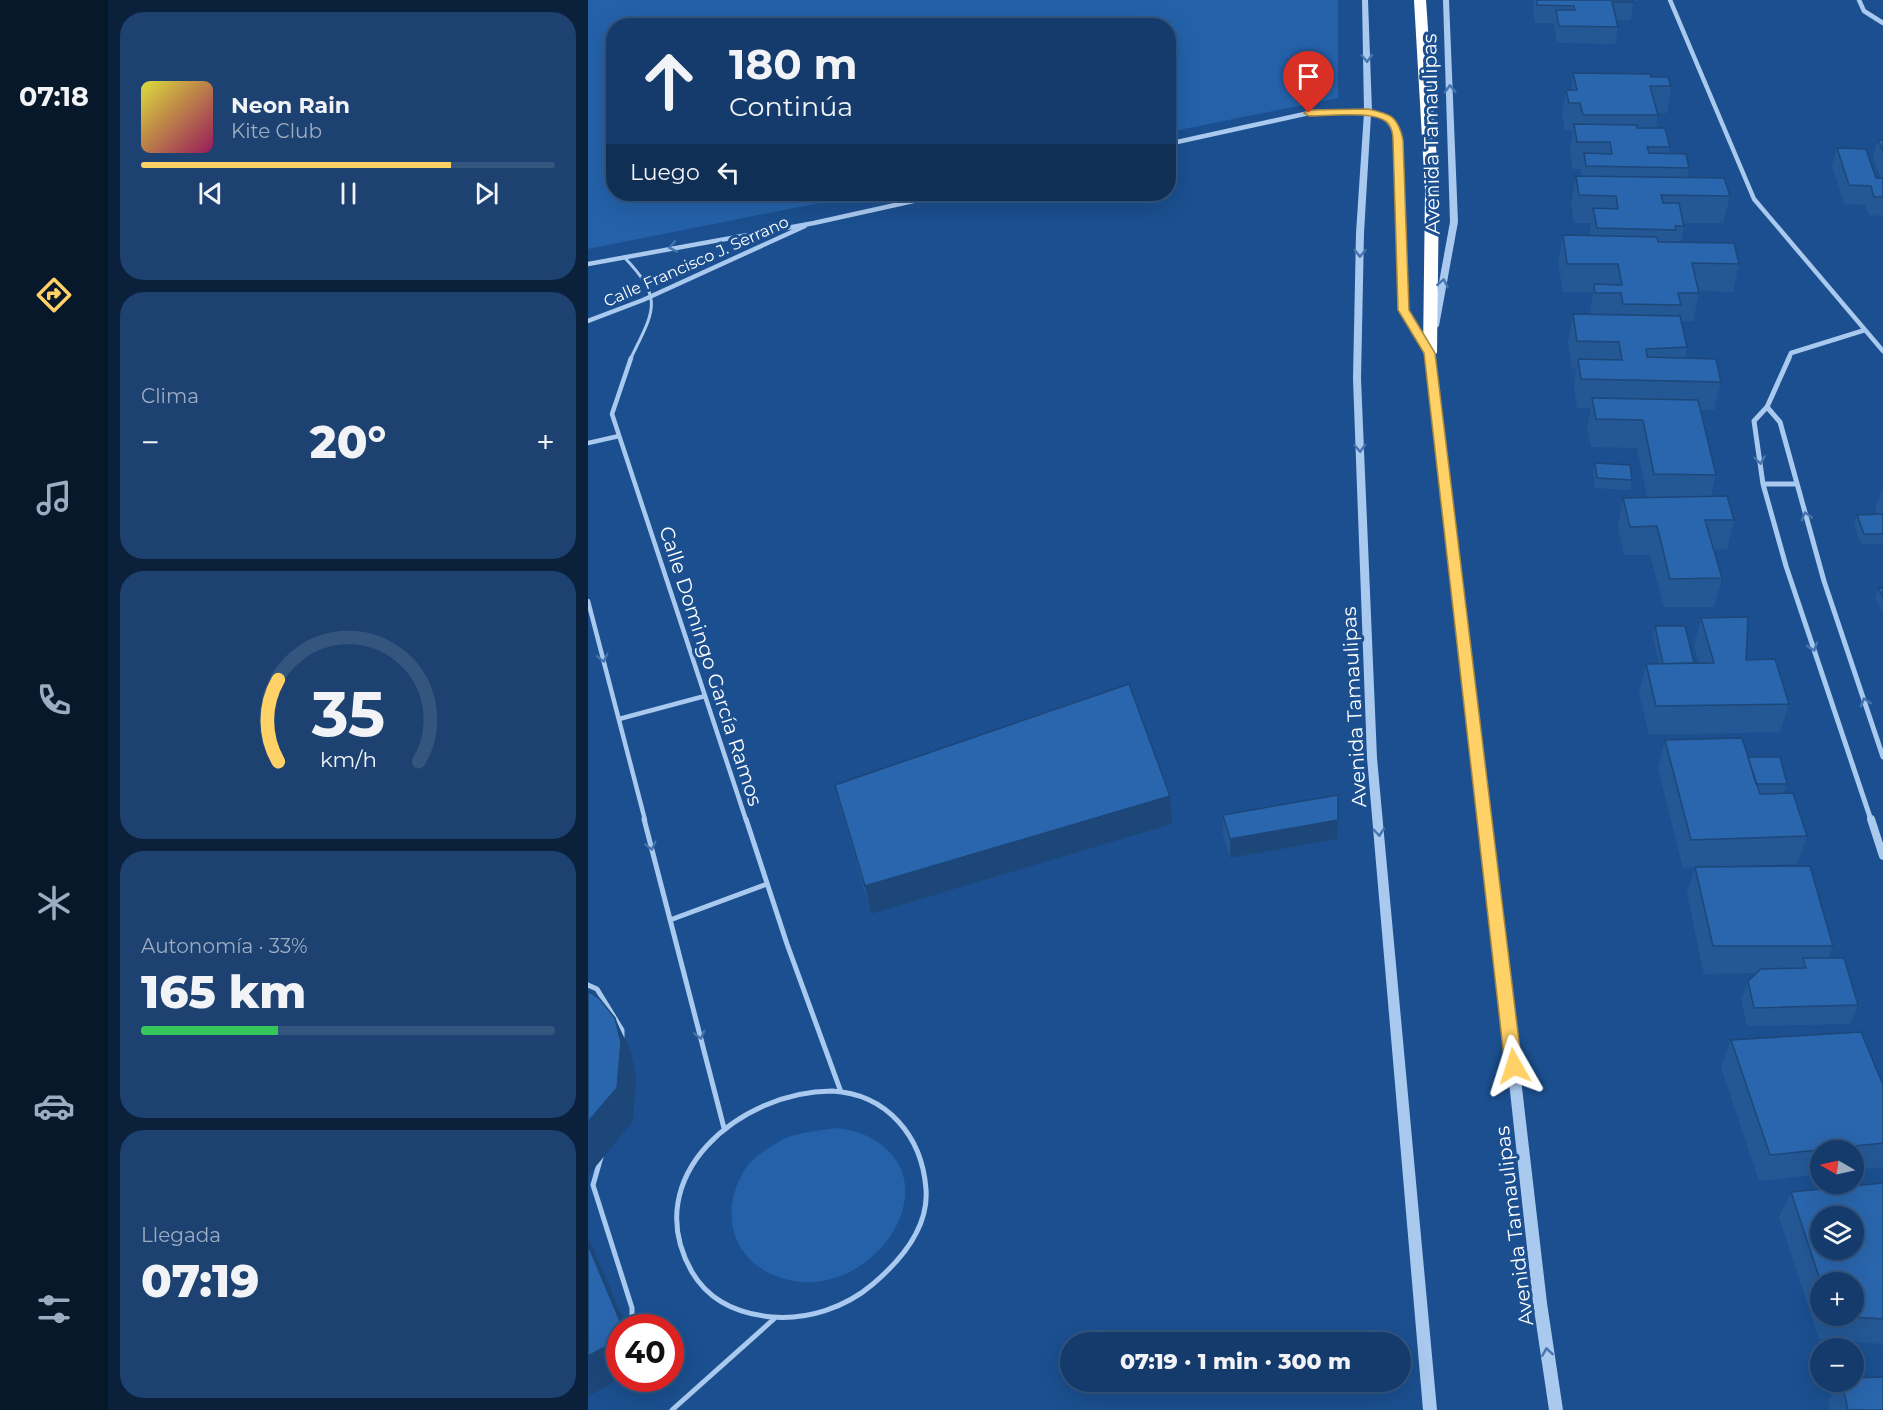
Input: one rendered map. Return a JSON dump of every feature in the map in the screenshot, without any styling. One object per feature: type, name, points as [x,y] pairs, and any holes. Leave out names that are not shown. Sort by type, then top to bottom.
[{"type":"highway","points":[[1420,0],[1432,190],[1430,353]]},
{"type":"street","name":"Avenida Tamaulipas","points":[[1365,0],[1368,112],[1360,233],[1357,380],[1372,758],[1430,1410]]},
{"type":"street","name":"Avenida Tamaulipas","points":[[1446,0],[1454,222],[1430,353],[1479,759],[1540,1303],[1556,1410]]},
{"type":"street","points":[[1670,0],[1754,200],[1883,351]]},
{"type":"street","points":[[1859,0],[1864,11],[1883,23]]},
{"type":"street","points":[[1176,142],[1309,113],[1368,112],[1385,116],[1395,125],[1398,140],[1404,310],[1430,353]]},
{"type":"street","name":"Calle Francisco J. Serrano","points":[[588,264],[814,223],[913,201]]},
{"type":"street","name":"Calle Francisco J. Serrano","points":[[588,321],[653,296],[728,259],[814,223]]},
{"type":"street","points":[[1865,330],[1791,353],[1767,407],[1754,421],[1763,484],[1786,566],[1883,856]]},
{"type":"street","points":[[1767,407],[1780,422],[1824,581],[1883,757]]},
{"type":"street","points":[[1763,484],[1797,484]]},
{"type":"lane","points":[[624,257],[645,279],[653,296]]},
{"type":"lane","name":"Calle Domingo García Ramos","points":[[653,296],[646,326],[626,368],[612,414],[767,884],[841,1092]]},
{"type":"lane","points":[[588,443],[619,436]]},
{"type":"lane","points":[[588,601],[724,1128]]},
{"type":"lane","points":[[618,719],[705,696]]},
{"type":"lane","points":[[670,920],[767,884]]},
{"type":"lane","points":[[588,985],[597,989],[622,1030],[621,1042]]},
{"type":"lane","points":[[801,1092],[841,1092],[878,1103],[906,1127],[924,1159],[927,1197],[916,1236],[890,1272],[856,1298],[817,1314],[776,1318],[737,1310],[705,1291],[685,1262],[677,1227],[681,1191],[698,1157],[724,1128],[760,1104],[801,1092]]},
{"type":"lane","points":[[602,1153],[593,1185],[632,1314]]},
{"type":"lane","points":[[672,1410],[776,1318]]},
{"type":"shaded area","points":[[588,0],[1338,0],[1338,98],[1176,131],[1176,18],[606,18],[606,201],[830,201],[588,249]]},
{"type":"shaded area","points":[[838,1128],[865,1135],[893,1156],[905,1183],[902,1212],[888,1240],[864,1263],[834,1278],[800,1282],[765,1271],[742,1250],[732,1223],[734,1194],[740,1179],[754,1159],[783,1139],[806,1132]]},
{"type":"building","points":[[1537,0],[1633,0],[1634,2],[1612,2],[1618,27],[1559,26],[1556,10],[1575,10],[1574,6],[1537,5]]},
{"type":"building","points":[[1573,73],[1650,74],[1651,77],[1668,77],[1671,86],[1650,86],[1658,115],[1583,115],[1580,103],[1569,103],[1566,90],[1577,90]]},
{"type":"building","points":[[1574,124],[1665,128],[1670,147],[1647,147],[1649,153],[1686,154],[1689,168],[1586,166],[1584,153],[1612,154],[1610,142],[1577,142]]},
{"type":"building","points":[[1878,140],[1883,140],[1883,151]]},
{"type":"building","points":[[1837,148],[1866,149],[1876,178],[1883,178],[1883,197],[1874,197],[1871,186],[1849,185]]},
{"type":"building","points":[[1576,176],[1724,178],[1730,196],[1661,195],[1663,203],[1679,203],[1684,226],[1675,226],[1676,230],[1597,228],[1593,208],[1618,209],[1616,196],[1579,195]]},
{"type":"building","points":[[1563,235],[1657,237],[1658,242],[1734,243],[1739,264],[1692,263],[1699,293],[1678,293],[1681,305],[1623,304],[1621,293],[1595,293],[1594,284],[1622,285],[1618,264],[1567,264]]},
{"type":"building","points":[[1573,314],[1680,316],[1687,347],[1646,349],[1647,357],[1716,359],[1721,382],[1581,379],[1578,359],[1622,360],[1619,342],[1577,341]]},
{"type":"building","points":[[1592,398],[1698,400],[1716,475],[1654,474],[1643,420],[1596,419]]},
{"type":"building","points":[[1595,463],[1630,465],[1632,480],[1597,478]]},
{"type":"building","points":[[1727,496],[1734,520],[1705,520],[1722,578],[1670,579],[1657,526],[1630,527],[1623,498]]},
{"type":"building","points":[[1883,514],[1883,534],[1864,534],[1857,515]]},
{"type":"building","points":[[1748,617],[1746,660],[1775,659],[1789,704],[1656,706],[1646,664],[1714,663],[1701,618]]},
{"type":"building","points":[[1655,626],[1685,626],[1694,663],[1663,664]]},
{"type":"building","points":[[1129,684],[1170,796],[865,886],[835,785]]},
{"type":"building","points":[[1742,738],[1760,794],[1793,793],[1807,836],[1691,840],[1665,740]]},
{"type":"building","points":[[1748,757],[1780,757],[1787,784],[1756,784]]},
{"type":"building","points":[[1338,795],[1338,820],[1230,839],[1223,815]]},
{"type":"building","points":[[1810,866],[1833,946],[1713,946],[1695,867]]},
{"type":"building","points":[[1803,958],[1844,958],[1858,1005],[1754,1008],[1748,981],[1761,969],[1806,968]]},
{"type":"building","points":[[588,991],[599,998],[615,1018],[621,1042],[617,1088],[588,1122]]},
{"type":"building","points":[[1861,1032],[1883,1085],[1883,1143],[1864,1145],[1864,1140],[1810,1140],[1810,1151],[1770,1155],[1731,1040]]},
{"type":"building","points":[[1883,1183],[1883,1319],[1864,1318],[1864,1272],[1817,1272],[1813,1260],[1864,1260],[1864,1206],[1810,1206],[1810,1250],[1791,1192],[1810,1190],[1810,1194],[1864,1194],[1864,1185]]},
{"type":"building","points":[[588,1245],[617,1314],[606,1314],[606,1346],[588,1356]]},
{"type":"building","points":[[1883,1377],[1883,1410],[1848,1410],[1844,1392],[1864,1392],[1864,1378]]},
{"type":"route","points":[[1309,113],[1368,112],[1385,116],[1395,125],[1398,140],[1404,310],[1430,353],[1514,1066]]}]
